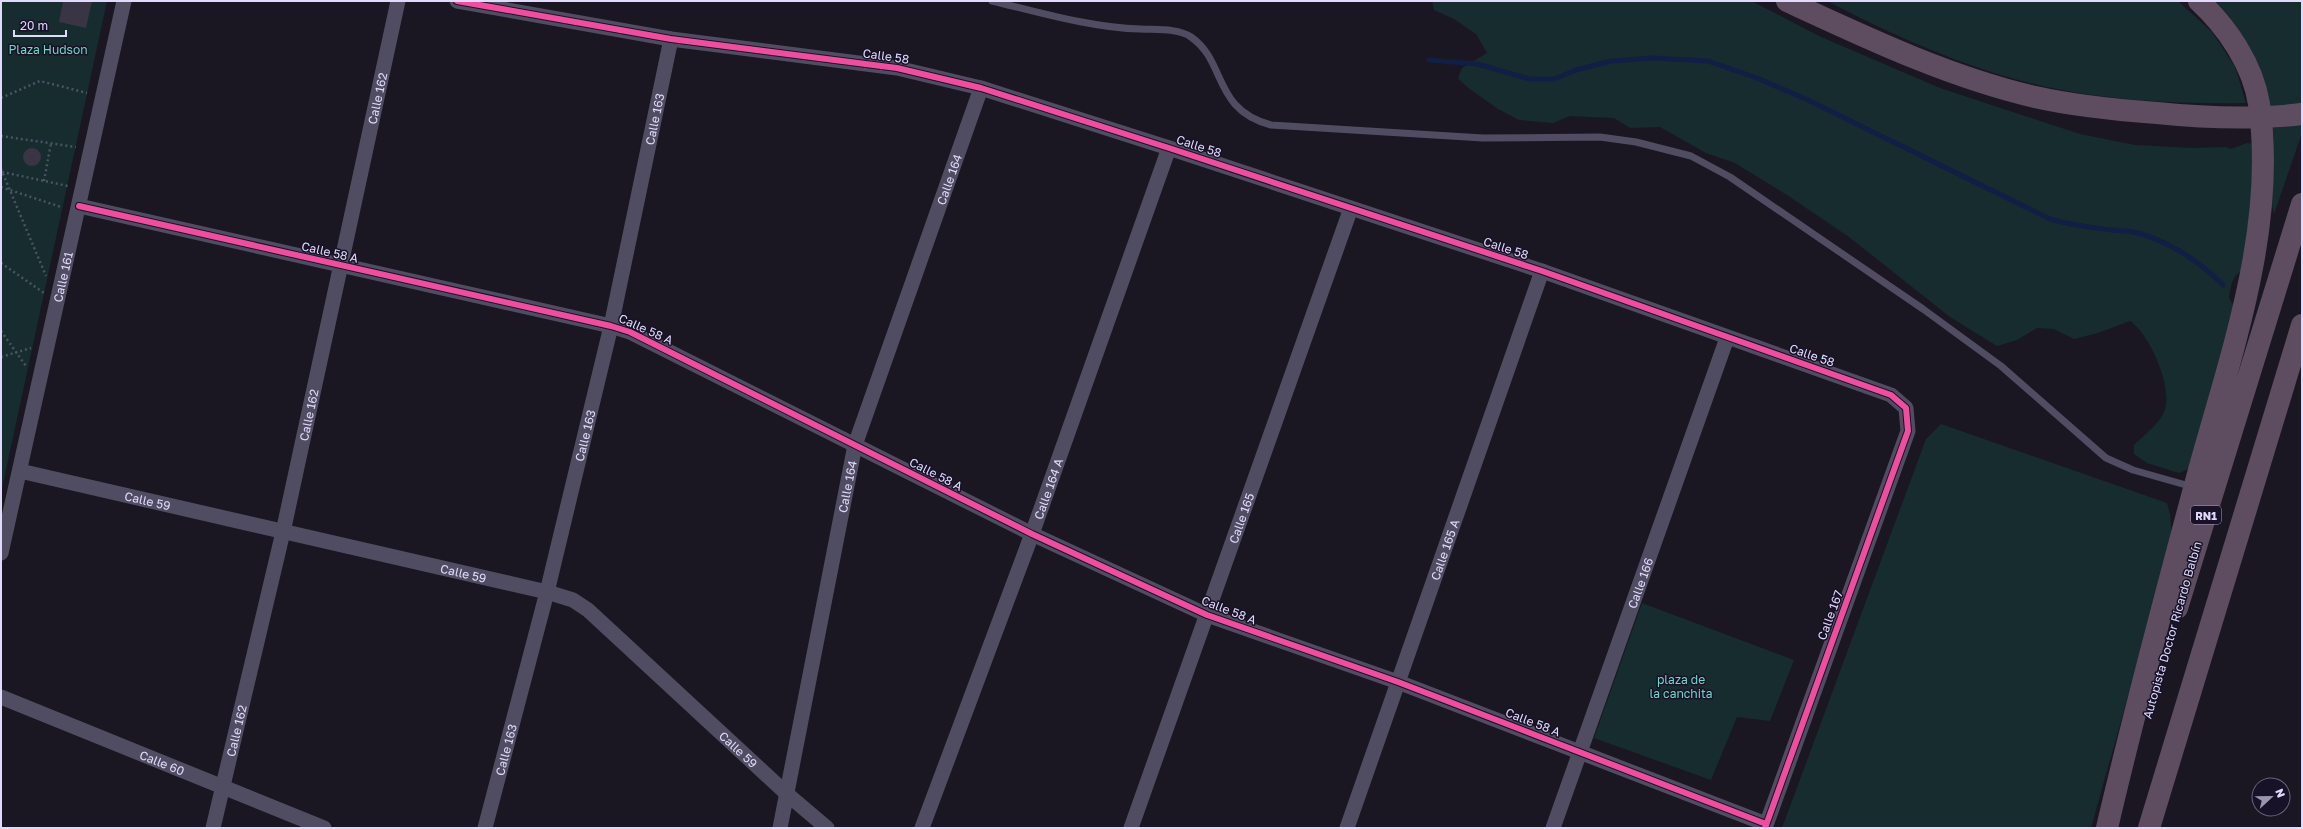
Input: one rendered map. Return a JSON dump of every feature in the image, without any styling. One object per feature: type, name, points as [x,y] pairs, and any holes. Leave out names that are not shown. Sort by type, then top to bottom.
[{"type":"highway","points":[[1787,1],[1881,44],[1984,83],[2034,97],[2084,107],[2235,119],[2302,114]]},
{"type":"highway","points":[[2107,828],[2137,699],[2247,290],[2258,230],[2264,164],[2259,102],[2253,83],[2232,38],[2219,20],[2199,1]]},
{"type":"highway","name":"Autopista Doctor Ricardo Balbín","points":[[2115,828],[2180,598],[2302,204]]},
{"type":"highway","points":[[2149,828],[2302,325]]},
{"type":"street","name":"Calle 161","points":[[1,553],[124,1]]},
{"type":"street","name":"Calle 162","points":[[213,828],[283,532],[398,1]]},
{"type":"street","name":"Calle 58","points":[[457,1],[671,39],[896,68],[982,88],[1542,271],[1891,395],[1906,408]]},
{"type":"street","name":"Calle 163","points":[[485,828],[547,592],[611,326],[671,39]]},
{"type":"street","name":"Calle 164","points":[[780,828],[855,445],[982,88]]},
{"type":"street","name":"Calle 164 A","points":[[922,828],[1032,534],[1169,148]]},
{"type":"street","name":"Calle 165","points":[[1131,828],[1351,208]]},
{"type":"street","name":"Calle 58 A","points":[[78,209],[611,326],[630,332],[1032,534],[1207,614],[1398,682],[1766,826]]},
{"type":"street","name":"Calle 165 A","points":[[1347,828],[1542,271]]},
{"type":"street","name":"Calle 166","points":[[1553,828],[1727,338]]},
{"type":"street","name":"Calle 167","points":[[1766,826],[1908,431],[1906,408]]},
{"type":"street","name":"Calle 59","points":[[20,471],[547,592],[573,600],[588,610],[787,794],[827,828]]},
{"type":"street","name":"Calle 60","points":[[1,697],[222,788],[324,828]]},
{"type":"lane","points":[[992,1],[1127,29],[1165,30],[1190,36],[1202,46],[1223,89],[1243,112],[1257,121],[1272,125],[1483,138],[1600,137],[1636,142],[1691,156],[1730,177],[1923,309],[2001,366],[2106,458],[2132,470],[2195,487]]},
{"type":"path","points":[[1,98],[40,81],[103,97]]},
{"type":"path","points":[[1,136],[91,149]]},
{"type":"path","points":[[44,181],[51,143]]},
{"type":"path","points":[[1,170],[82,190]]},
{"type":"path","points":[[1,170],[11,190],[57,302]]},
{"type":"path","points":[[1,187],[78,209]]},
{"type":"path","points":[[1,263],[57,302]]},
{"type":"path","points":[[1,331],[39,385]]},
{"type":"path","points":[[1,358],[48,344]]},
{"type":"green space","name":"Plaza Hudson","points":[[1,1],[107,1],[1,493]]},
{"type":"green space","points":[[1432,1],[1752,1],[1819,36],[1940,88],[2080,134],[2135,145],[2193,148],[2226,147],[2231,149],[2247,143],[2253,144],[2256,150],[2245,268],[2237,274],[2232,284],[2229,298],[2236,310],[2190,468],[2179,473],[2147,463],[2134,454],[2134,445],[2162,416],[2166,406],[2166,394],[2164,380],[2153,351],[2146,338],[2130,321],[2098,333],[2074,339],[2054,329],[2037,328],[2017,340],[1997,346],[1950,317],[1849,237],[1790,197],[1735,163],[1706,153],[1660,127],[1630,128],[1614,118],[1570,116],[1553,123],[1519,120],[1498,109],[1467,87],[1458,78],[1462,68],[1487,53],[1476,34],[1454,19],[1434,10]]},
{"type":"green space","points":[[1827,1],[2178,1],[2212,32],[2235,67],[2246,103],[2146,101],[2096,96],[2018,80],[1962,62],[1907,40]]},
{"type":"green space","points":[[2215,1],[2302,1],[2302,133],[2274,214],[2271,198],[2274,148],[2273,128],[2265,88],[2250,50],[2240,32]]},
{"type":"green space","points":[[1941,424],[2167,503],[2170,514],[2172,539],[2091,828],[1782,828],[1926,439]]},
{"type":"green space","name":"plaza de la canchita","points":[[1642,603],[1794,660],[1770,721],[1737,717],[1711,780],[1594,738]]},
{"type":"building","points":[[63,1],[92,1],[86,28],[59,22]]},
{"type":"building","points":[[32,148],[38,151],[41,157],[38,163],[32,166],[26,163],[23,157],[26,151]]},
{"type":"waterway","points":[[1429,60],[1477,64],[1530,79],[1554,79],[1576,70],[1611,61],[1653,58],[1708,61],[1757,78],[1808,100],[2050,219],[2108,230],[2134,232],[2162,242],[2173,247],[2205,268],[2223,285]]},
{"type":"cycle path","points":[[457,1],[671,39],[897,68],[981,88],[1169,148],[1542,271],[1891,395],[1906,408],[1908,431],[1765,828]]},
{"type":"cycle path","points":[[79,206],[611,326],[630,332],[1032,534],[1207,615],[1398,682],[1766,824]]}]
